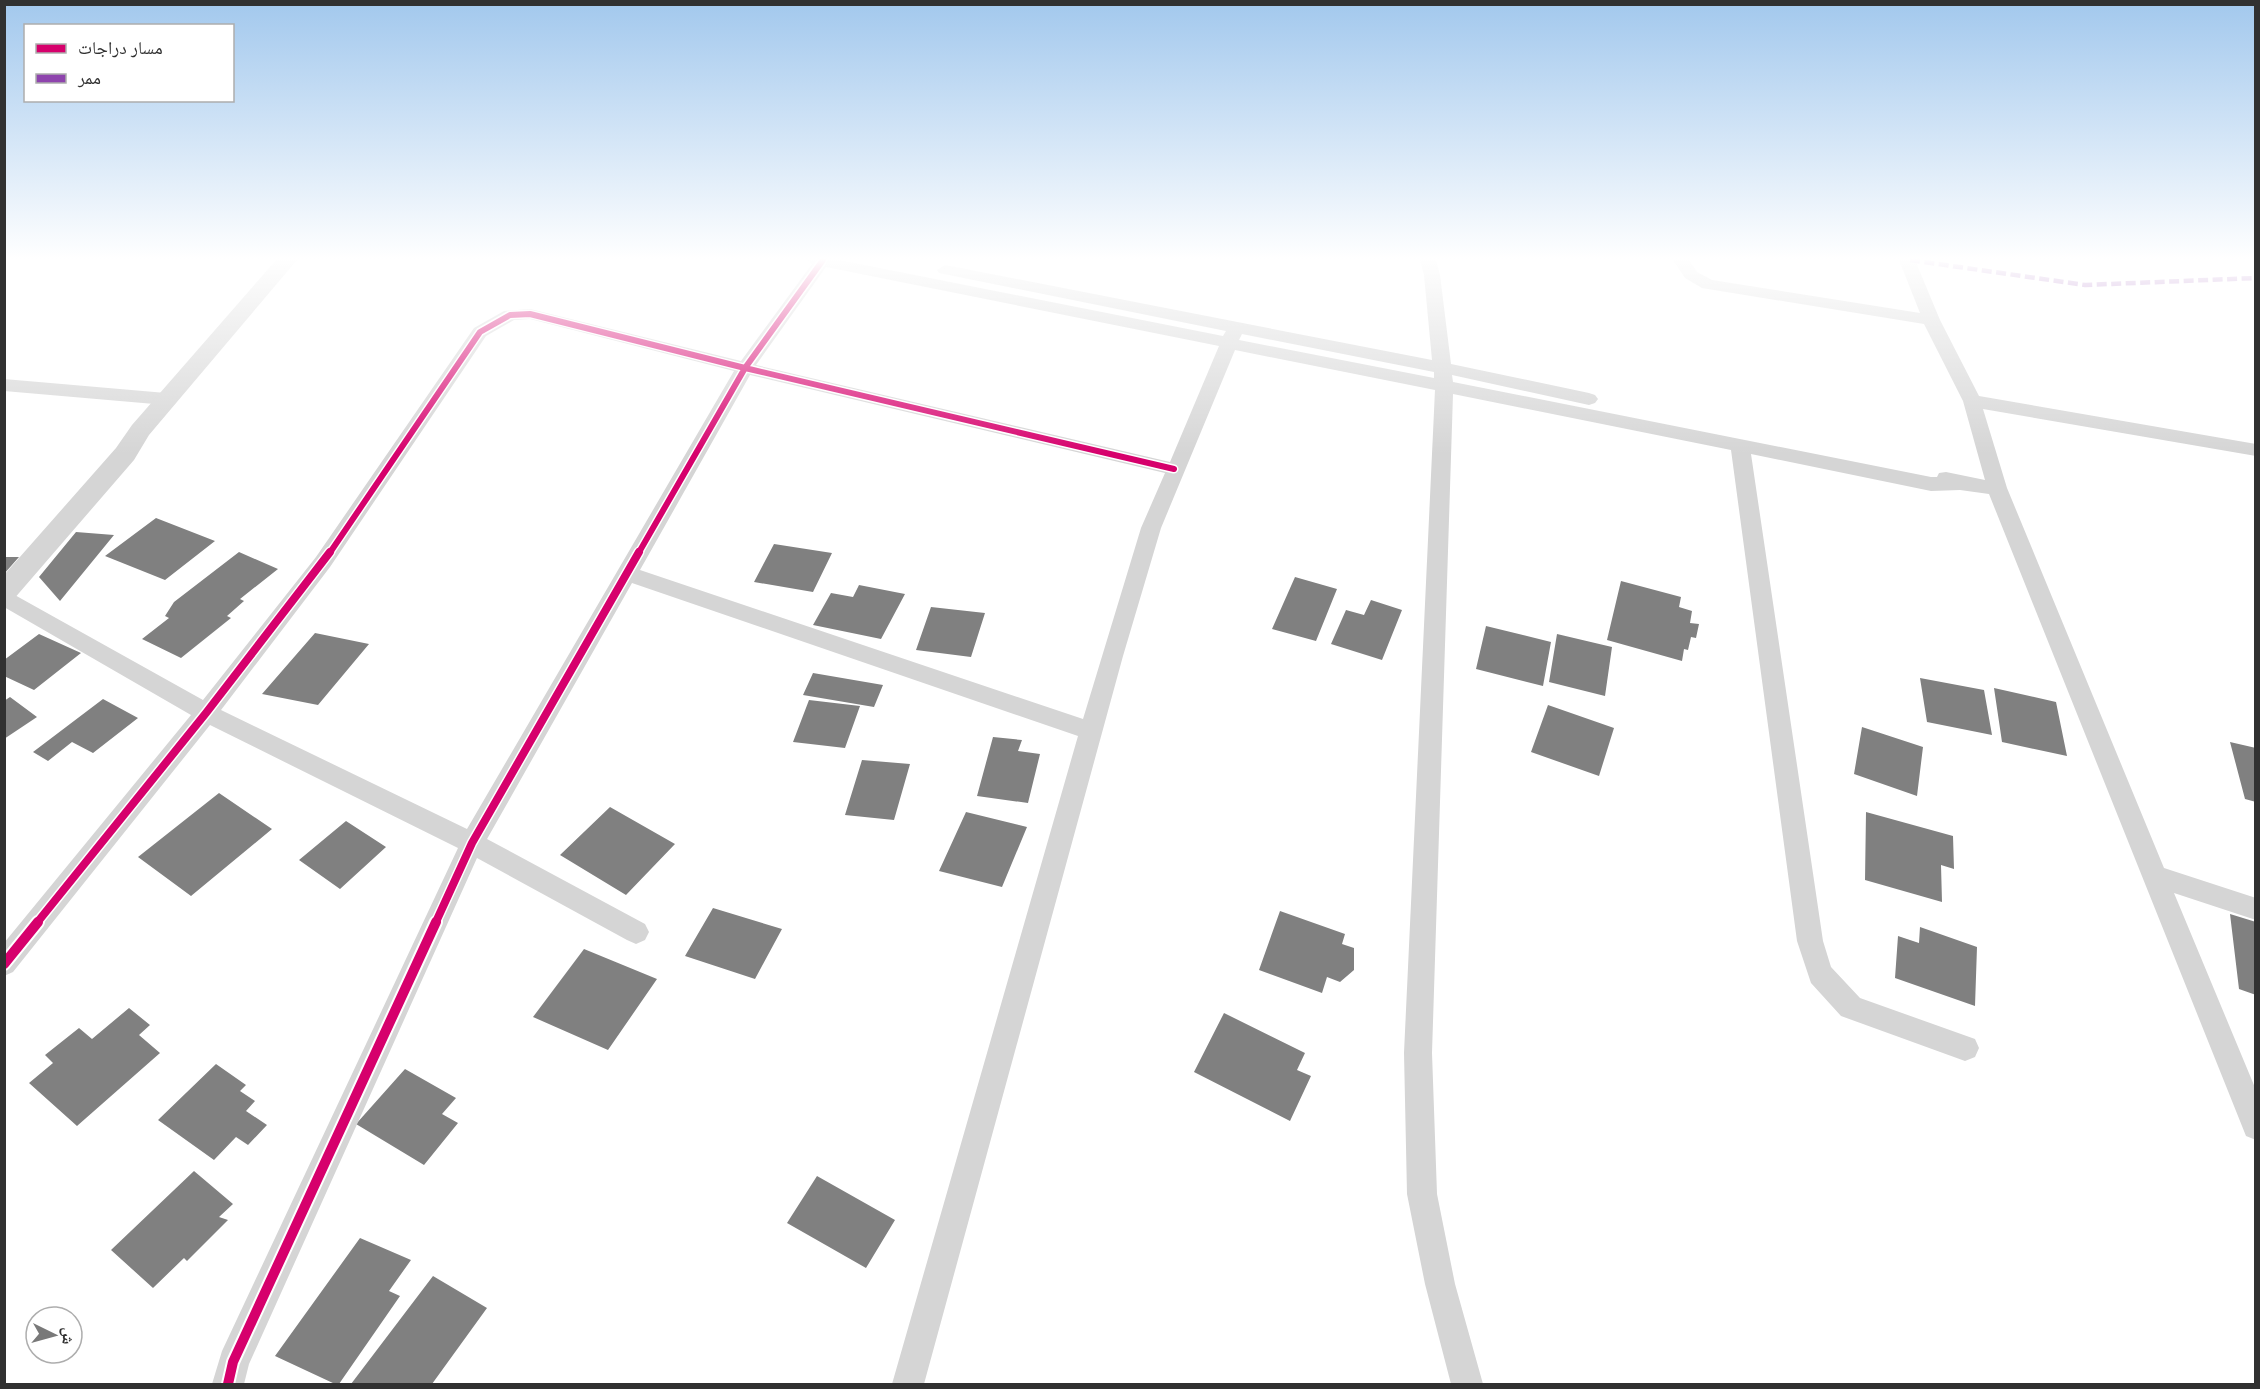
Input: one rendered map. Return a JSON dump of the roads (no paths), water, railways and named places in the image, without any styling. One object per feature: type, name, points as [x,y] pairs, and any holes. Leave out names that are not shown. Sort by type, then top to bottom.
[{"type":"street","points":[[231,325],[140,430],[125,454],[4,595],[206,713],[472,843],[636,932]]},
{"type":"street","points":[[125,454],[151,432],[244,325]]},
{"type":"street","points":[[4,964],[206,713],[323,562],[480,332],[490,325]]},
{"type":"street","points":[[573,325],[745,368],[1174,469]]},
{"type":"street","points":[[228,1384],[233,1362],[472,843],[745,368],[775,325]]},
{"type":"street","points":[[1171,325],[1925,470],[1960,483]]},
{"type":"street","points":[[1182,325],[1232,336]]},
{"type":"street","points":[[1438,325],[1444,377],[1418,1053],[1422,1194],[1440,1284],[1467,1384]]},
{"type":"street","points":[[1933,325],[1972,401],[1997,488],[2256,1126]]},
{"type":"street","points":[[908,1384],[1151,528],[1232,336]]},
{"type":"street","points":[[1444,377],[1740,446],[1931,484],[1960,483],[1997,488]]},
{"type":"street","points":[[4,385],[166,399]]},
{"type":"street","points":[[1972,401],[2256,450]]},
{"type":"street","points":[[1740,446],[1810,941],[1820,974],[1851,1007],[1965,1048]]},
{"type":"street","points":[[627,573],[1092,731]]},
{"type":"street","points":[[2155,876],[2256,909]]}]
